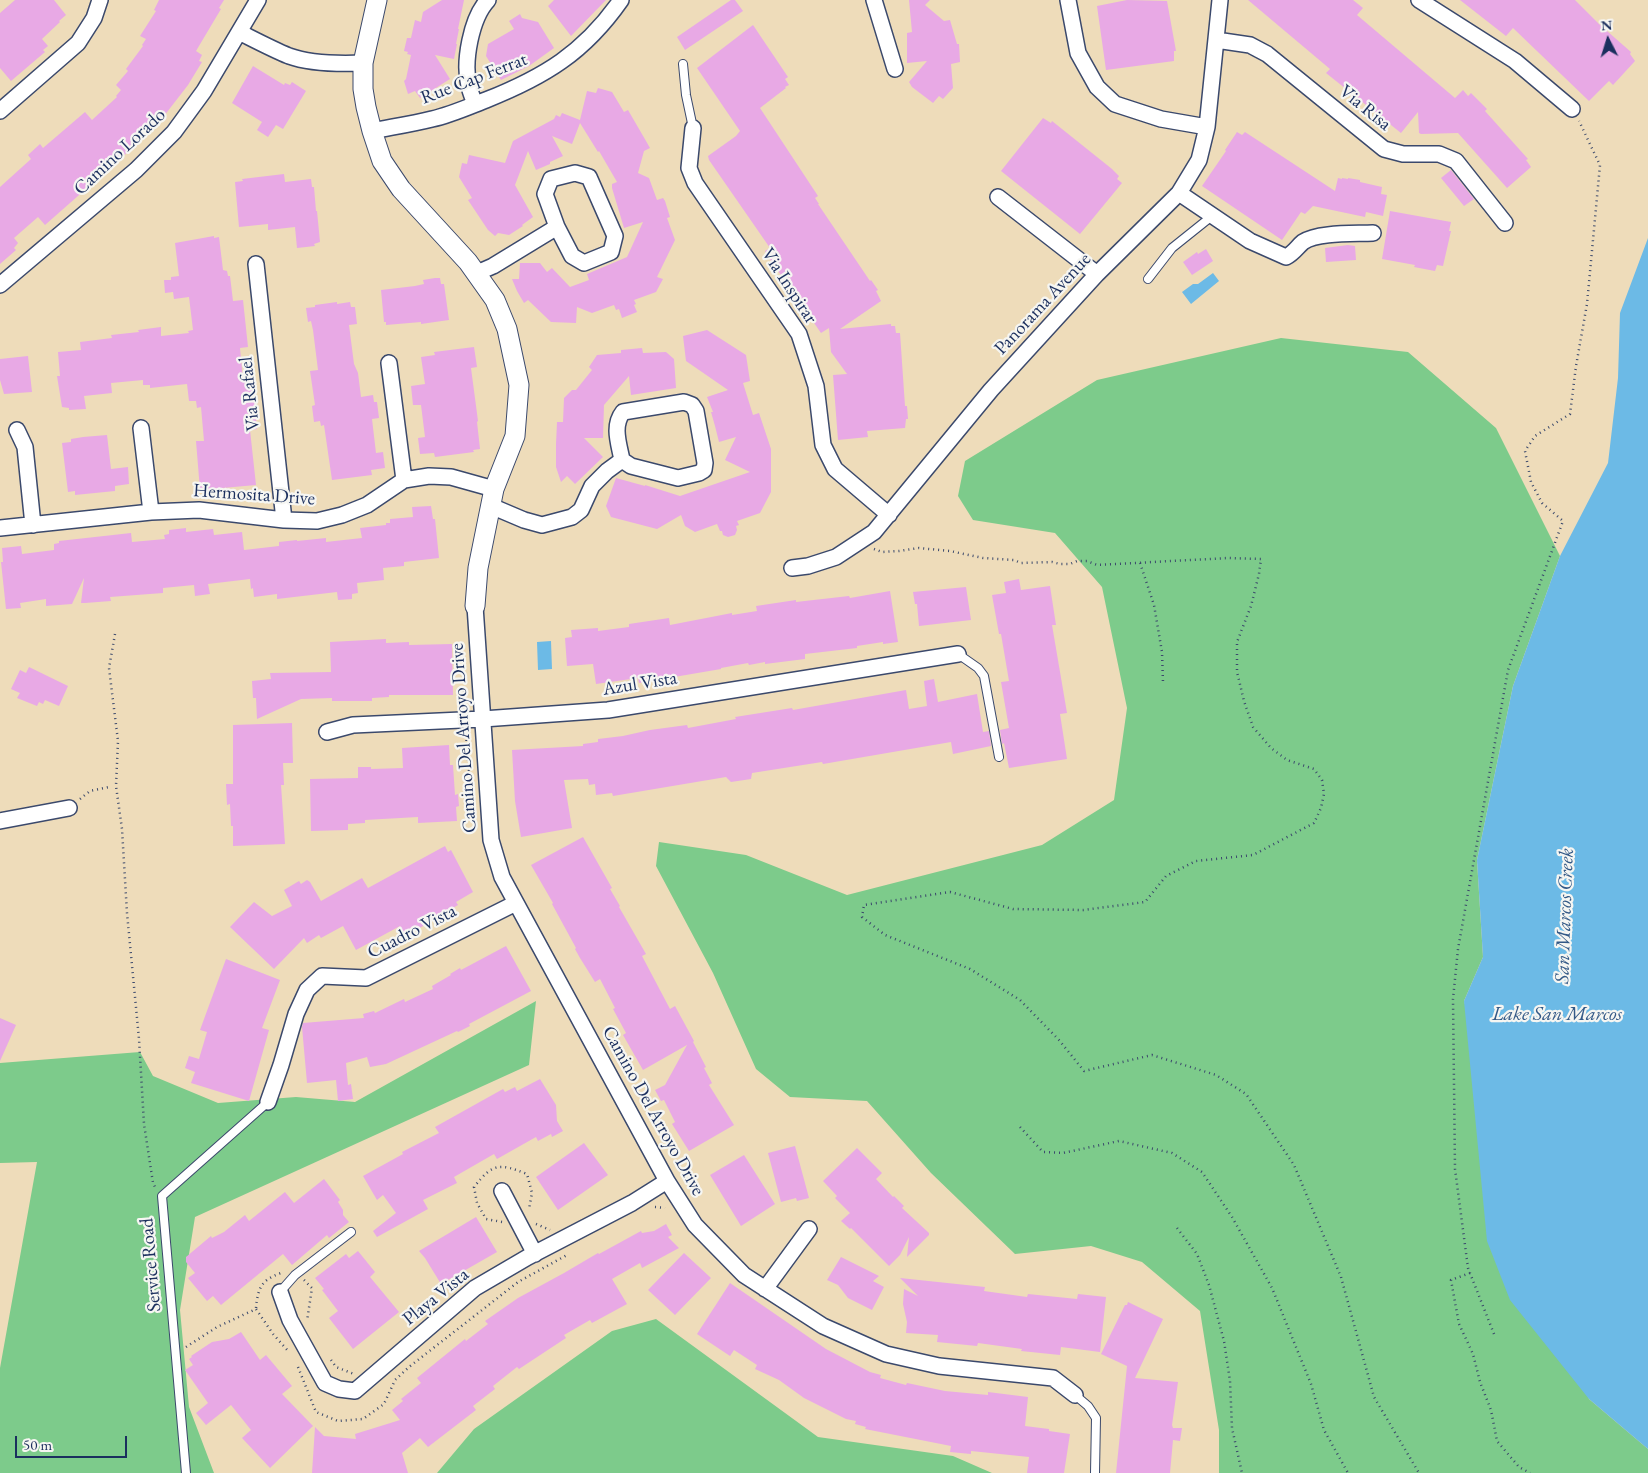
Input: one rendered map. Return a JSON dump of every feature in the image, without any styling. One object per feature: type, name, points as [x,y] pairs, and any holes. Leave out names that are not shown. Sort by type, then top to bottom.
[{"type":"street","points":[[0,111],[78,43],[94,18],[100,0]]},
{"type":"street","name":"Camino Lorado","points":[[0,285],[136,170],[174,132],[204,91],[258,0]]},
{"type":"street","points":[[377,0],[363,63],[366,107],[382,161],[400,189],[477,273],[495,300],[507,329],[519,385],[515,436],[493,498],[478,568],[475,606]]},
{"type":"street","points":[[475,104],[468,84],[468,55],[472,29],[482,6],[488,0]]},
{"type":"street","name":"Rue Cap Ferrat","points":[[372,130],[433,119],[519,87],[551,70],[582,45],[612,12],[620,0]]},
{"type":"street","points":[[874,0],[895,69]]},
{"type":"street","points":[[1068,0],[1078,53],[1097,87],[1115,104],[1161,119],[1207,127]]},
{"type":"street","name":"Panorama Avenue","points":[[792,568],[808,566],[836,557],[874,532],[991,390],[1097,274],[1179,193],[1199,160],[1207,127],[1220,0]]},
{"type":"street","points":[[1419,0],[1515,61],[1572,109]]},
{"type":"street","points":[[239,32],[290,56],[319,62],[363,63]]},
{"type":"street","name":"Via Risa","points":[[1216,40],[1250,45],[1267,54],[1384,149],[1403,154],[1439,154],[1456,161],[1505,223]]},
{"type":"street","name":"Via Inspirar","points":[[692,128],[690,168],[696,184],[799,334],[816,386],[823,445],[835,469],[889,515]]},
{"type":"street","points":[[575,173],[589,177],[615,236],[611,252],[584,263],[572,256],[557,227],[545,194],[551,179],[575,173]]},
{"type":"street","points":[[1179,193],[1250,241],[1286,257],[1294,253],[1303,242],[1317,236],[1373,233]]},
{"type":"street","points":[[998,198],[1097,274]]},
{"type":"street","points":[[477,273],[493,266],[557,227]]},
{"type":"street","name":"Via Rafael","points":[[256,264],[284,520]]},
{"type":"street","points":[[389,363],[404,480]]},
{"type":"street","points":[[684,402],[692,405],[696,411],[705,463],[704,470],[678,478],[631,466],[622,460],[616,427],[618,418],[623,412],[684,402]]},
{"type":"street","points":[[141,428],[151,512]]},
{"type":"street","points":[[17,430],[25,447],[33,524]]},
{"type":"street","name":"Hermosita Drive","points":[[0,528],[151,512],[199,510],[284,520],[317,521],[342,515],[367,505],[404,480],[429,476],[451,477],[493,498],[524,520],[542,525],[572,517],[582,510],[592,486],[607,471],[622,460]]},
{"type":"street","name":"Camino Del Arroyo Drive","points":[[475,606],[491,840],[502,877],[667,1181],[695,1225],[744,1275],[823,1326],[886,1354],[939,1366],[1053,1378],[1076,1395]]},
{"type":"street","name":"Azul Vista","points":[[327,732],[352,725],[483,720],[608,710],[958,654]]},
{"type":"street","points":[[0,821],[69,808]]},
{"type":"street","name":"Cuadro Vista","points":[[268,1102],[296,1014],[307,990],[322,976],[366,978],[516,903]]},
{"type":"street","name":"Playa Vista","points":[[280,1292],[290,1320],[325,1383],[339,1389],[355,1391],[475,1288],[533,1249],[632,1203],[667,1181]]},
{"type":"street","points":[[502,1191],[533,1249]]},
{"type":"street","points":[[766,1289],[809,1228]]},
{"type":"lane","name":"Via Inspirar","points":[[683,64],[692,128]]},
{"type":"lane","points":[[1148,279],[1172,248],[1212,216]]},
{"type":"lane","points":[[958,654],[978,668],[984,676],[999,757]]},
{"type":"lane","name":"Service Road","points":[[186,1473],[162,1196],[268,1102]]},
{"type":"lane","points":[[280,1292],[295,1275],[351,1232]]},
{"type":"lane","points":[[1076,1395],[1088,1406],[1096,1418],[1095,1473]]},
{"type":"path","points":[[1494,1334],[1470,1273],[1454,1169],[1453,999],[1459,940],[1508,670],[1563,521],[1542,503],[1531,482],[1525,451],[1535,436],[1570,414],[1587,304],[1600,164],[1572,109]]},
{"type":"path","points":[[858,542],[882,552],[919,548],[983,558],[1014,560],[1021,563],[1052,562],[1070,564],[1077,561],[1087,561],[1097,565],[1228,558],[1261,559],[1260,574],[1251,606],[1237,642],[1237,672],[1253,727],[1271,748],[1287,760],[1314,769],[1322,780],[1324,794],[1321,808],[1314,824],[1253,855],[1196,861],[1166,876],[1145,902],[1083,910],[1013,909],[950,892],[864,905],[862,917],[885,935],[970,969],[1020,1000],[1060,1040],[1084,1071],[1152,1055],[1216,1075],[1246,1094],[1294,1165],[1341,1277],[1374,1397],[1419,1473]]},
{"type":"path","points":[[1140,563],[1154,605],[1162,652],[1163,683]]},
{"type":"path","points":[[115,634],[109,668],[118,741],[116,786],[122,829],[127,913],[140,1046],[144,1124],[153,1184],[162,1196]]},
{"type":"path","points":[[69,808],[90,791],[109,787]]},
{"type":"path","points":[[1020,1126],[1043,1152],[1063,1153],[1119,1141],[1172,1153],[1202,1172],[1232,1217],[1272,1288],[1311,1384],[1324,1430],[1348,1473]]},
{"type":"path","points":[[1177,1228],[1197,1254],[1209,1285],[1224,1341],[1230,1381],[1232,1428],[1242,1473]]},
{"type":"path","points":[[533,1249],[555,1232]]},
{"type":"path","points":[[256,1309],[258,1292],[268,1278],[283,1273],[300,1276],[312,1288],[306,1328]]},
{"type":"path","points":[[1470,1273],[1451,1280],[1459,1324],[1473,1354],[1480,1382],[1491,1410],[1497,1441],[1519,1467],[1530,1473]]},
{"type":"path","points":[[330,1359],[336,1367],[354,1374],[361,1370]]},
{"type":"green space","points":[[1281,338],[1408,352],[1496,428],[1560,556],[1513,686],[1477,860],[1483,957],[1464,1001],[1589,1399],[1648,1449],[1648,1473],[1219,1473],[1219,1430],[1200,1311],[1142,1262],[1091,1246],[1015,1254],[931,1173],[867,1101],[790,1097],[756,1069],[713,973],[656,866],[659,842],[746,855],[847,895],[1042,845],[1114,800],[1127,708],[1102,587],[1055,533],[973,520],[958,496],[965,461],[1097,380]]},
{"type":"green space","points":[[536,1001],[529,1065],[195,1217],[180,1310],[189,1407],[214,1473],[0,1473],[0,1368],[37,1162],[0,1163],[0,1063],[140,1052],[153,1076],[218,1103],[296,1097],[355,1102]]},
{"type":"green space","points":[[656,1319],[818,1437],[953,1456],[992,1473],[437,1473],[474,1429],[612,1331]]},
{"type":"water","name":"Lake San Marcos","points":[[1648,238],[1648,1449],[1589,1399],[1510,1300],[1487,1241],[1464,1001],[1483,957],[1477,860],[1513,686],[1560,556],[1608,463],[1618,378],[1620,313]]},
{"type":"water","points":[[1213,273],[1219,281],[1191,304],[1182,292],[1193,284],[1198,284]]},
{"type":"water","points":[[551,641],[552,669],[538,670],[537,642]]},
{"type":"building","points":[[15,0],[54,0],[66,15],[42,39],[48,46],[43,50],[45,52],[11,81],[0,68],[0,13]]},
{"type":"building","points":[[159,0],[224,0],[219,8],[221,9],[196,51],[202,55],[199,61],[202,62],[188,85],[164,116],[137,144],[45,225],[38,217],[14,238],[18,243],[14,248],[16,250],[0,264],[0,187],[31,159],[28,155],[40,144],[43,148],[85,112],[92,120],[117,97],[121,90],[116,85],[128,71],[126,69],[143,46],[146,39],[140,36],[156,11],[154,10]]},
{"type":"building","points":[[442,0],[464,0],[454,59],[435,55],[450,79],[420,98],[415,91],[408,94],[404,81],[411,55],[404,51],[407,38],[411,38],[415,20],[421,22],[423,12]]},
{"type":"building","points":[[554,0],[606,0],[571,36],[548,6]]},
{"type":"building","points":[[731,0],[735,0],[743,11],[685,50],[677,37]]},
{"type":"building","points":[[909,0],[930,0],[925,5],[944,21],[950,20],[957,44],[959,44],[960,62],[951,64],[953,88],[943,99],[939,96],[933,103],[912,87],[909,82],[927,61],[907,63],[907,33],[912,32]]},
{"type":"building","points":[[1127,0],[1167,1],[1176,51],[1174,51],[1174,61],[1106,70],[1097,6]]},
{"type":"building","points":[[1248,0],[1353,0],[1363,8],[1357,15],[1455,98],[1463,90],[1468,96],[1471,93],[1487,109],[1485,111],[1528,159],[1526,160],[1531,167],[1507,188],[1458,133],[1419,133],[1418,112],[1401,133],[1326,73],[1330,69]]},
{"type":"building","points":[[1460,0],[1575,0],[1631,52],[1630,54],[1635,61],[1613,85],[1609,81],[1589,101],[1513,28],[1506,36]]},
{"type":"building","points":[[520,14],[522,18],[538,22],[554,48],[529,66],[501,80],[486,56],[488,44],[514,29],[509,21]]},
{"type":"building","points":[[753,25],[788,77],[785,79],[789,85],[760,108],[818,196],[815,198],[818,204],[878,290],[876,291],[881,301],[840,329],[891,324],[891,326],[895,326],[896,333],[900,333],[905,406],[907,406],[908,419],[906,419],[905,428],[867,431],[868,437],[838,440],[833,375],[847,374],[831,352],[829,328],[821,333],[767,255],[765,251],[770,248],[709,160],[708,156],[740,131],[697,68]]},
{"type":"building","points":[[253,66],[284,85],[285,83],[290,85],[292,82],[306,91],[283,129],[276,125],[268,137],[257,130],[262,122],[232,103]]},
{"type":"building","points":[[598,88],[612,92],[624,112],[628,110],[650,148],[644,151],[638,173],[649,178],[657,200],[663,198],[665,201],[670,217],[667,218],[675,240],[657,277],[663,279],[656,292],[634,300],[637,312],[622,318],[619,309],[616,310],[614,305],[592,313],[577,307],[576,323],[551,322],[528,300],[524,303],[517,291],[512,279],[519,279],[520,263],[540,263],[547,272],[552,268],[570,287],[589,280],[587,274],[627,257],[643,222],[624,228],[612,188],[612,184],[617,182],[599,151],[580,123],[572,144],[552,136],[563,156],[550,162],[550,164],[536,170],[528,151],[515,185],[533,217],[509,235],[498,233],[495,236],[488,230],[468,200],[472,198],[459,177],[462,163],[467,164],[469,155],[505,163],[513,141],[554,119],[556,115],[560,117],[562,113],[580,120],[587,91],[596,93]]},
{"type":"building","points":[[1043,118],[1051,123],[1052,121],[1112,169],[1119,176],[1117,179],[1122,183],[1080,234],[1001,171]]},
{"type":"building","points":[[1237,132],[1242,135],[1245,132],[1335,191],[1338,178],[1360,180],[1360,182],[1382,187],[1381,194],[1387,195],[1383,216],[1366,212],[1365,217],[1313,206],[1305,214],[1301,212],[1282,240],[1202,186]]},
{"type":"building","points":[[1451,170],[1474,199],[1464,206],[1441,178]]},
{"type":"building","points":[[284,174],[285,182],[311,179],[312,187],[314,187],[320,242],[314,244],[315,246],[297,248],[295,227],[268,230],[268,224],[239,227],[235,182],[243,181],[242,179]]},
{"type":"building","points":[[1390,211],[1451,222],[1449,231],[1451,231],[1443,266],[1437,265],[1435,271],[1382,259]]},
{"type":"building","points":[[214,236],[214,238],[219,237],[223,270],[227,271],[228,276],[230,276],[233,301],[243,300],[248,347],[240,348],[243,380],[250,380],[250,385],[253,385],[257,429],[250,430],[256,485],[200,490],[196,441],[204,441],[201,407],[197,408],[196,401],[189,401],[187,384],[150,388],[150,385],[143,385],[143,380],[111,383],[112,393],[84,396],[86,409],[69,410],[69,408],[62,407],[57,376],[60,376],[58,352],[81,350],[80,342],[112,338],[111,335],[139,332],[138,330],[161,327],[161,336],[189,333],[188,331],[193,330],[189,297],[174,299],[173,292],[165,293],[164,280],[171,280],[171,277],[179,276],[175,243]]},
{"type":"building","points":[[1355,246],[1356,260],[1326,262],[1325,248]]},
{"type":"building","points":[[1206,249],[1213,261],[1192,275],[1183,262],[1197,252],[1198,254]]},
{"type":"building","points":[[440,278],[441,284],[444,284],[449,320],[421,324],[421,322],[386,325],[386,322],[384,322],[381,290],[424,284],[423,280]]},
{"type":"building","points":[[337,302],[337,304],[350,302],[351,307],[355,307],[357,324],[349,325],[354,364],[358,373],[361,397],[373,395],[374,402],[377,402],[379,418],[372,419],[376,453],[383,452],[385,468],[371,470],[372,475],[332,480],[324,425],[321,426],[320,421],[314,422],[312,406],[315,405],[310,371],[318,370],[313,330],[311,321],[308,322],[306,308]]},
{"type":"building","points":[[707,330],[746,355],[750,381],[743,383],[753,415],[759,413],[771,449],[771,492],[760,513],[737,521],[739,525],[736,526],[735,535],[728,537],[723,535],[717,524],[695,532],[685,526],[681,515],[657,529],[611,517],[606,506],[616,478],[680,496],[750,472],[725,460],[736,437],[719,442],[711,412],[713,412],[707,397],[728,390],[686,361],[683,336]]},
{"type":"building","points":[[474,347],[477,367],[471,368],[480,449],[473,450],[474,452],[435,457],[434,453],[420,454],[418,438],[425,437],[421,405],[413,405],[411,386],[425,384],[421,357],[435,355],[434,352]]},
{"type":"building","points":[[642,348],[643,353],[666,352],[674,359],[676,388],[631,395],[629,376],[604,405],[603,438],[584,438],[603,457],[575,484],[567,476],[561,482],[556,467],[556,444],[557,422],[563,422],[564,398],[572,390],[576,390],[592,370],[589,367],[597,355],[621,353],[621,350]]},
{"type":"building","points":[[28,356],[32,392],[4,394],[0,380],[0,359]]},
{"type":"building","points":[[107,435],[111,469],[128,467],[129,484],[115,486],[115,491],[75,495],[75,491],[68,492],[62,443],[71,442],[71,439]]},
{"type":"building","points":[[431,506],[433,519],[435,519],[439,558],[404,562],[404,566],[383,568],[384,580],[357,583],[358,593],[352,594],[352,599],[338,600],[337,592],[277,599],[277,594],[254,597],[250,579],[208,584],[210,594],[195,596],[194,585],[163,588],[163,593],[110,597],[111,601],[81,603],[84,578],[72,604],[46,606],[46,599],[20,603],[21,608],[6,609],[1,562],[3,562],[2,548],[21,546],[22,554],[54,550],[54,544],[59,543],[59,541],[131,533],[132,542],[165,539],[164,535],[169,534],[169,530],[186,528],[186,532],[213,529],[214,535],[242,532],[244,550],[279,546],[279,542],[297,540],[326,538],[326,542],[362,538],[360,528],[386,525],[386,523],[390,523],[390,519],[413,517],[412,507]]},
{"type":"building","points":[[1019,579],[1021,590],[1050,586],[1056,625],[1052,625],[1067,713],[1060,714],[1067,759],[1009,768],[1000,730],[1009,728],[1001,682],[1009,681],[992,595],[1006,593],[1004,582]]},
{"type":"building","points":[[966,587],[971,620],[919,626],[917,604],[915,604],[913,592]]},
{"type":"building","points":[[890,591],[898,642],[883,644],[883,642],[857,646],[857,648],[805,654],[805,659],[765,664],[765,662],[749,665],[748,663],[639,683],[638,678],[596,684],[593,664],[567,666],[565,638],[572,637],[571,630],[598,628],[598,631],[629,627],[629,624],[669,618],[670,625],[732,613],[732,615],[757,611],[756,606],[796,600],[796,602],[849,596],[850,598]]},
{"type":"building","points":[[386,639],[386,643],[409,642],[409,645],[452,644],[453,695],[389,695],[389,697],[372,698],[372,701],[332,701],[332,698],[301,699],[257,719],[256,698],[253,698],[252,681],[271,679],[270,673],[331,672],[330,642]]},
{"type":"building","points":[[29,667],[68,686],[59,706],[45,700],[43,704],[39,702],[37,706],[17,698],[20,693],[11,689],[20,670],[26,673]]},
{"type":"building","points":[[934,679],[938,702],[977,694],[983,732],[989,731],[991,746],[953,754],[951,742],[823,764],[822,762],[752,773],[751,779],[731,782],[726,777],[613,796],[612,793],[596,795],[595,784],[589,785],[588,779],[564,780],[572,828],[521,837],[515,801],[512,750],[583,746],[583,744],[598,742],[598,739],[687,725],[688,728],[736,719],[735,717],[792,708],[793,710],[906,690],[909,709],[927,706],[924,681]]},
{"type":"building","points":[[292,723],[293,763],[283,763],[284,785],[281,785],[285,844],[233,846],[233,826],[231,826],[230,804],[227,805],[226,784],[233,784],[233,725]]},
{"type":"building","points":[[449,745],[450,765],[453,765],[455,795],[458,794],[459,806],[456,807],[457,821],[418,823],[418,817],[365,820],[365,823],[348,824],[348,830],[311,831],[310,779],[358,778],[358,767],[371,767],[371,769],[403,768],[402,748]]},
{"type":"building","points":[[583,837],[646,954],[642,956],[670,1009],[675,1006],[694,1041],[712,1083],[709,1085],[734,1125],[689,1151],[672,1124],[675,1122],[664,1100],[661,1101],[655,1090],[665,1085],[687,1045],[643,1070],[623,1035],[626,1033],[600,979],[595,982],[580,958],[553,903],[531,865]]},
{"type":"building","points":[[445,846],[448,852],[451,850],[473,892],[456,902],[458,905],[418,929],[417,927],[404,934],[400,926],[356,950],[343,926],[321,938],[319,935],[307,943],[304,938],[274,969],[230,927],[254,902],[272,916],[292,906],[284,890],[299,881],[301,884],[307,880],[310,882],[321,901],[362,878],[368,888]]},
{"type":"building","points":[[506,946],[531,991],[469,1024],[470,1026],[386,1064],[370,1067],[367,1057],[346,1063],[348,1085],[351,1084],[353,1099],[338,1101],[336,1080],[307,1083],[303,1023],[364,1018],[363,1014],[374,1011],[375,1013],[404,999],[405,1002],[433,989],[432,986],[460,968],[461,970]]},
{"type":"building","points":[[226,959],[280,980],[262,1028],[269,1030],[249,1101],[191,1083],[195,1072],[185,1068],[189,1056],[199,1059],[207,1032],[200,1030]]},
{"type":"building","points":[[0,1018],[16,1025],[0,1061]]},
{"type":"building","points":[[540,1079],[556,1105],[557,1121],[563,1131],[552,1137],[551,1134],[538,1141],[536,1137],[497,1159],[494,1154],[454,1177],[457,1183],[423,1200],[428,1209],[377,1237],[373,1231],[396,1213],[383,1195],[377,1200],[363,1176],[403,1154],[402,1152],[439,1133],[435,1127],[503,1089],[505,1092],[515,1087],[517,1091]]},
{"type":"building","points":[[584,1143],[608,1175],[558,1210],[536,1177]]},
{"type":"building","points":[[795,1146],[809,1198],[797,1201],[796,1198],[781,1202],[768,1153]]},
{"type":"building","points":[[857,1148],[882,1173],[876,1179],[904,1206],[902,1208],[929,1233],[907,1257],[909,1237],[900,1255],[889,1266],[851,1228],[841,1221],[850,1213],[835,1198],[837,1196],[823,1181]]},
{"type":"building","points":[[744,1155],[775,1204],[741,1226],[710,1175]]},
{"type":"building","points":[[324,1179],[340,1200],[338,1202],[343,1210],[343,1215],[349,1222],[329,1238],[327,1235],[292,1265],[283,1254],[221,1305],[213,1296],[207,1301],[188,1278],[195,1273],[186,1262],[186,1257],[211,1236],[212,1238],[224,1232],[245,1215],[249,1221],[285,1192],[294,1203]]},
{"type":"building","points":[[476,1217],[497,1252],[441,1284],[419,1251]]},
{"type":"building","points":[[666,1224],[672,1235],[668,1237],[679,1248],[642,1268],[640,1263],[612,1279],[627,1304],[592,1323],[590,1320],[564,1335],[566,1338],[519,1369],[517,1367],[493,1386],[495,1389],[473,1406],[476,1410],[428,1447],[420,1438],[402,1453],[408,1473],[312,1473],[315,1427],[324,1436],[356,1439],[355,1434],[400,1420],[392,1410],[403,1401],[401,1399],[421,1383],[417,1378],[465,1339],[466,1341],[488,1324],[485,1321],[518,1298],[598,1253],[641,1231],[642,1233],[654,1231]]},
{"type":"building","points":[[358,1251],[375,1272],[370,1277],[399,1312],[353,1349],[329,1318],[338,1311],[315,1278],[346,1254],[349,1258]]},
{"type":"building","points":[[684,1253],[711,1278],[675,1315],[648,1290]]},
{"type":"building","points":[[841,1257],[879,1276],[873,1281],[884,1287],[872,1310],[848,1298],[838,1285],[827,1280]]},
{"type":"building","points":[[900,1278],[985,1287],[984,1291],[1027,1297],[1028,1294],[1077,1299],[1078,1294],[1106,1297],[1100,1352],[1061,1347],[1060,1355],[1021,1351],[1022,1349],[978,1343],[977,1346],[937,1342],[938,1335],[906,1333],[907,1322],[903,1304],[904,1289],[918,1296]]},
{"type":"building","points":[[730,1283],[826,1349],[870,1372],[881,1375],[880,1378],[906,1385],[907,1383],[945,1391],[988,1395],[988,1392],[1028,1397],[1025,1426],[1070,1434],[1064,1473],[1027,1473],[1029,1457],[971,1451],[971,1454],[950,1452],[951,1446],[865,1429],[866,1427],[855,1424],[856,1421],[846,1419],[804,1398],[779,1380],[755,1369],[757,1365],[734,1350],[730,1356],[697,1334]]},
{"type":"building","points":[[1128,1302],[1163,1319],[1135,1378],[1178,1382],[1172,1425],[1173,1428],[1182,1428],[1180,1441],[1173,1440],[1170,1473],[1116,1473],[1127,1366],[1101,1354]]},
{"type":"building","points":[[241,1332],[260,1360],[266,1355],[292,1386],[282,1394],[313,1426],[270,1468],[242,1438],[251,1430],[231,1405],[206,1425],[196,1413],[208,1403],[185,1370],[193,1365],[189,1359],[191,1356],[212,1342],[229,1339]]},
{"type":"water label","name":"San Marcos Creek","points":[[1565,916]]}]
